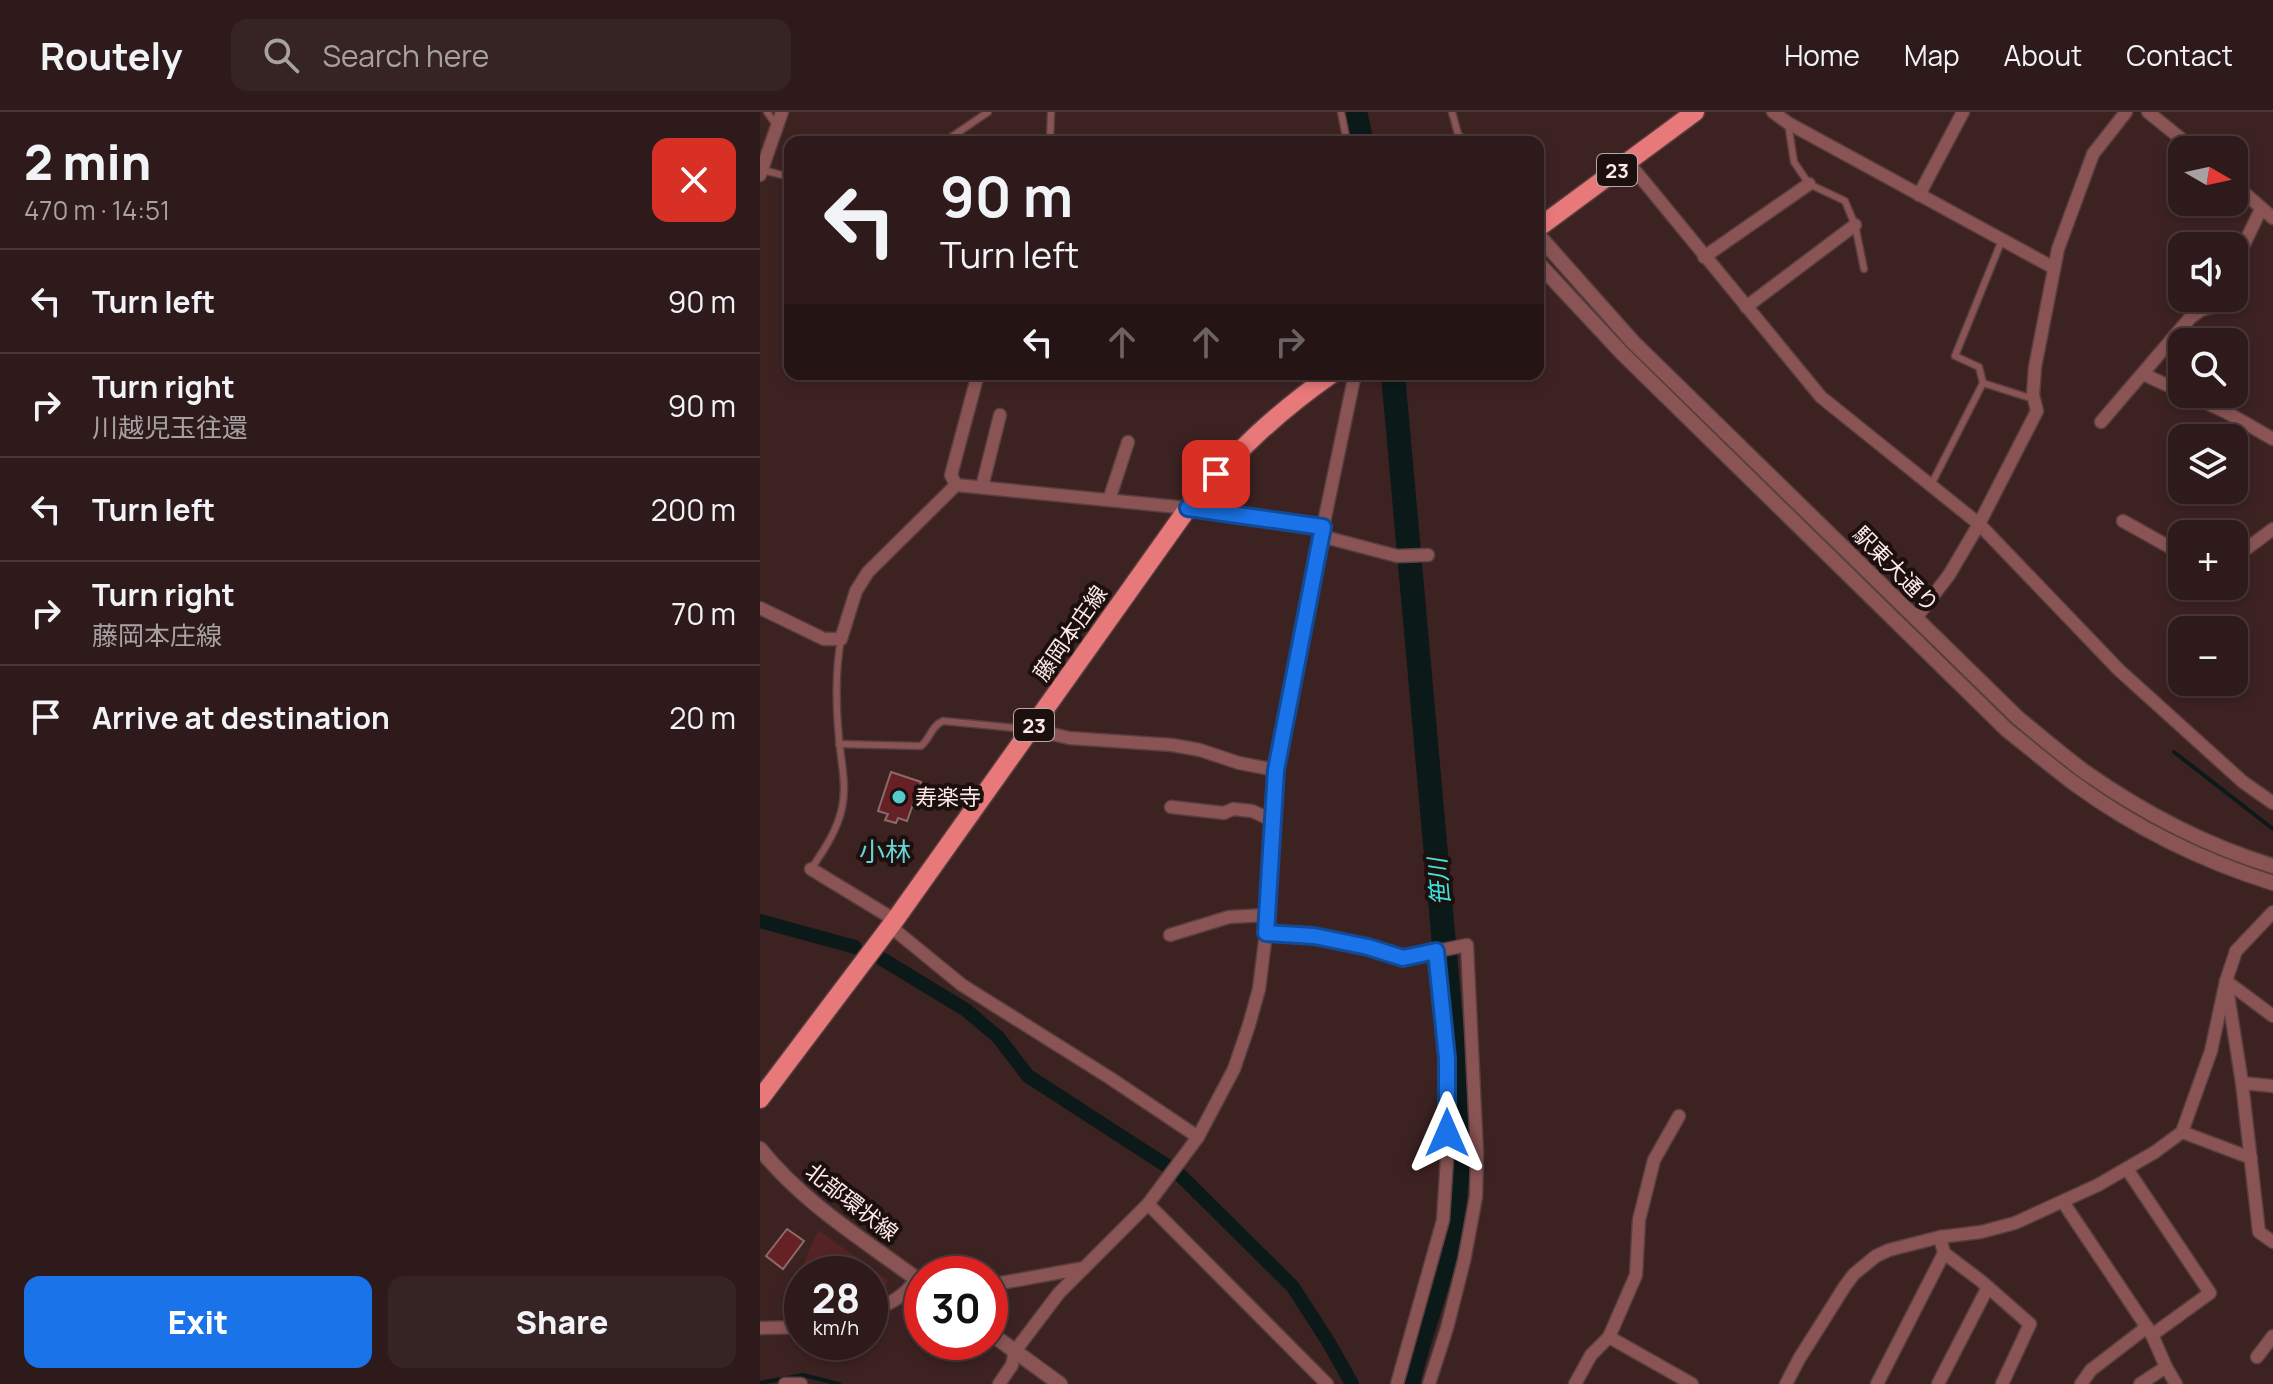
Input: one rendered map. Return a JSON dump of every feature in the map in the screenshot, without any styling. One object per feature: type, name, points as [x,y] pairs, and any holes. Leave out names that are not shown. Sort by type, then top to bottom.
[{"type":"main road","name":"23","points":[[1544,224],[1695,112]]},
{"type":"main road","name":"藤岡本庄線","points":[[760,1099],[893,924],[1188,508],[1238,450],[1324,380]]},
{"type":"street","points":[[761,172],[782,112]]},
{"type":"street","points":[[1773,112],[2054,268]]},
{"type":"street","points":[[2148,112],[2178,136]]},
{"type":"street","points":[[1919,195],[1960,113]]},
{"type":"street","points":[[1915,619],[1949,575],[1979,524],[2037,411],[2033,397],[2035,367],[2058,249],[2093,154],[2123,113]]},
{"type":"street","points":[[1628,162],[1821,397],[1979,524],[2119,670],[2243,782],[2273,803]]},
{"type":"street","points":[[1704,257],[1809,184]]},
{"type":"street","points":[[2248,197],[2273,218]]},
{"type":"street","points":[[2248,236],[2261,209]]},
{"type":"street","points":[[1746,307],[1855,225]]},
{"type":"street","name":"駅東大通り","points":[[1544,242],[1633,342],[2018,718],[2085,772],[2153,815],[2245,858],[2273,866]]},
{"type":"street","name":"駅東大通り","points":[[1544,269],[1622,353],[2007,730],[2076,785],[2145,829],[2239,872],[2273,883]]},
{"type":"street","points":[[2101,422],[2198,312]]},
{"type":"street","points":[[2143,374],[2168,386]]},
{"type":"street","points":[[956,485],[951,475],[976,380]]},
{"type":"street","points":[[999,1384],[1012,1365],[1015,1351],[1059,1293],[1148,1204],[1198,1137],[1234,1069],[1259,989],[1266,933],[1276,770],[1354,380]]},
{"type":"street","points":[[2217,408],[2273,439]]},
{"type":"street","points":[[982,487],[1000,415]]},
{"type":"street","points":[[1109,500],[1128,442]]},
{"type":"street","points":[[760,608],[824,639],[841,639],[856,591],[868,572],[956,485],[1188,508],[1322,532],[1397,556],[1428,555]]},
{"type":"street","points":[[2123,521],[2168,546]]},
{"type":"street","points":[[2248,548],[2273,529]]},
{"type":"street","points":[[1031,729],[1069,738],[1172,745],[1276,770]]},
{"type":"street","points":[[1171,807],[1224,813],[1233,809],[1252,811],[1272,820]]},
{"type":"street","points":[[811,869],[893,924],[962,985],[1198,1137]]},
{"type":"street","points":[[1786,1384],[1836,1300],[1865,1264],[1889,1250],[2015,1223],[2127,1169],[2182,1132],[2211,1051],[2226,981],[2236,951],[2273,912]]},
{"type":"street","points":[[1170,935],[1229,917],[1267,915]]},
{"type":"street","points":[[1266,933],[1314,936],[1403,958],[1467,945],[1477,1154],[1476,1197],[1464,1261],[1429,1384]]},
{"type":"street","points":[[1397,1384],[1443,1220],[1447,1158],[1447,1058],[1436,951]]},
{"type":"street","points":[[2226,981],[2273,1016]]},
{"type":"street","points":[[2226,981],[2242,1083],[2259,1232],[2273,1242]]},
{"type":"street","points":[[2242,1083],[2273,1086]]},
{"type":"street","points":[[1575,1384],[1591,1355],[1609,1337],[1636,1275],[1639,1220],[1654,1160],[1679,1116]]},
{"type":"street","points":[[2182,1132],[2251,1158]]},
{"type":"street","name":"北部環状線","points":[[760,1149],[816,1206],[904,1270]]},
{"type":"street","points":[[2081,1384],[2091,1370],[2210,1293],[2127,1169]]},
{"type":"street","points":[[2063,1202],[2150,1331],[2176,1384]]},
{"type":"street","points":[[1148,1204],[1327,1384]]},
{"type":"street","points":[[1940,1237],[1944,1253],[2030,1324],[2002,1384]]},
{"type":"street","points":[[1877,1384],[1944,1253]]},
{"type":"street","points":[[1008,1282],[1084,1268]]},
{"type":"street","points":[[1938,1384],[1988,1287]]},
{"type":"street","points":[[760,1328],[784,1327]]},
{"type":"street","points":[[2257,1357],[2273,1336]]},
{"type":"street","points":[[1609,1337],[1692,1384]]},
{"type":"street","points":[[1008,1346],[1060,1384]]},
{"type":"street","points":[[2140,1384],[2166,1367]]},
{"type":"street","points":[[785,1384],[801,1384]]},
{"type":"lane","points":[[767,112],[777,126]]},
{"type":"lane","points":[[953,136],[988,112]]},
{"type":"lane","points":[[1050,136],[1051,112]]},
{"type":"lane","points":[[1341,112],[1346,136]]},
{"type":"lane","points":[[1452,112],[1460,136]]},
{"type":"lane","points":[[1788,123],[1794,162],[1809,184],[1845,201],[1855,225],[1864,269]]},
{"type":"lane","points":[[761,172],[784,176]]},
{"type":"lane","points":[[1931,485],[1983,383],[1979,367],[1955,356],[2002,240]]},
{"type":"lane","points":[[1983,383],[2033,397]]},
{"type":"lane","points":[[811,869],[830,840],[844,792],[836,711],[841,639]]},
{"type":"lane","points":[[839,744],[921,746],[935,725],[943,721],[1031,729]]},
{"type":"shaded area","points":[[818,1230],[854,1256],[807,1256]]},
{"type":"building","name":"寿楽寺","points":[[891,772],[921,782],[907,821],[898,818],[896,823],[885,820],[888,814],[878,811]]},
{"type":"building","points":[[787,1229],[804,1241],[793,1256],[784,1256],[783,1269],[766,1256]]},
{"type":"waterway","name":"笹川","points":[[1355,112],[1361,136]]},
{"type":"waterway","name":"笹川","points":[[1394,380],[1460,1123],[1450,1234],[1408,1384]]},
{"type":"waterway","points":[[2174,752],[2273,829]]},
{"type":"waterway","points":[[760,921],[855,947]]},
{"type":"waterway","points":[[882,959],[966,1010],[998,1037],[1028,1076],[1167,1166]]},
{"type":"waterway","points":[[1179,1174],[1293,1287],[1352,1384]]},
{"type":"waterway","points":[[760,1383],[803,1375],[839,1384]]},
{"type":"place","name":"寿楽寺","points":[[899,797]]},
{"type":"district","name":"小林","points":[[885,851]]},
{"type":"route","points":[[1216,474],[1188,508],[1323,527],[1276,770],[1266,933],[1314,936],[1403,958],[1436,951],[1447,1058],[1447,1133]]}]
